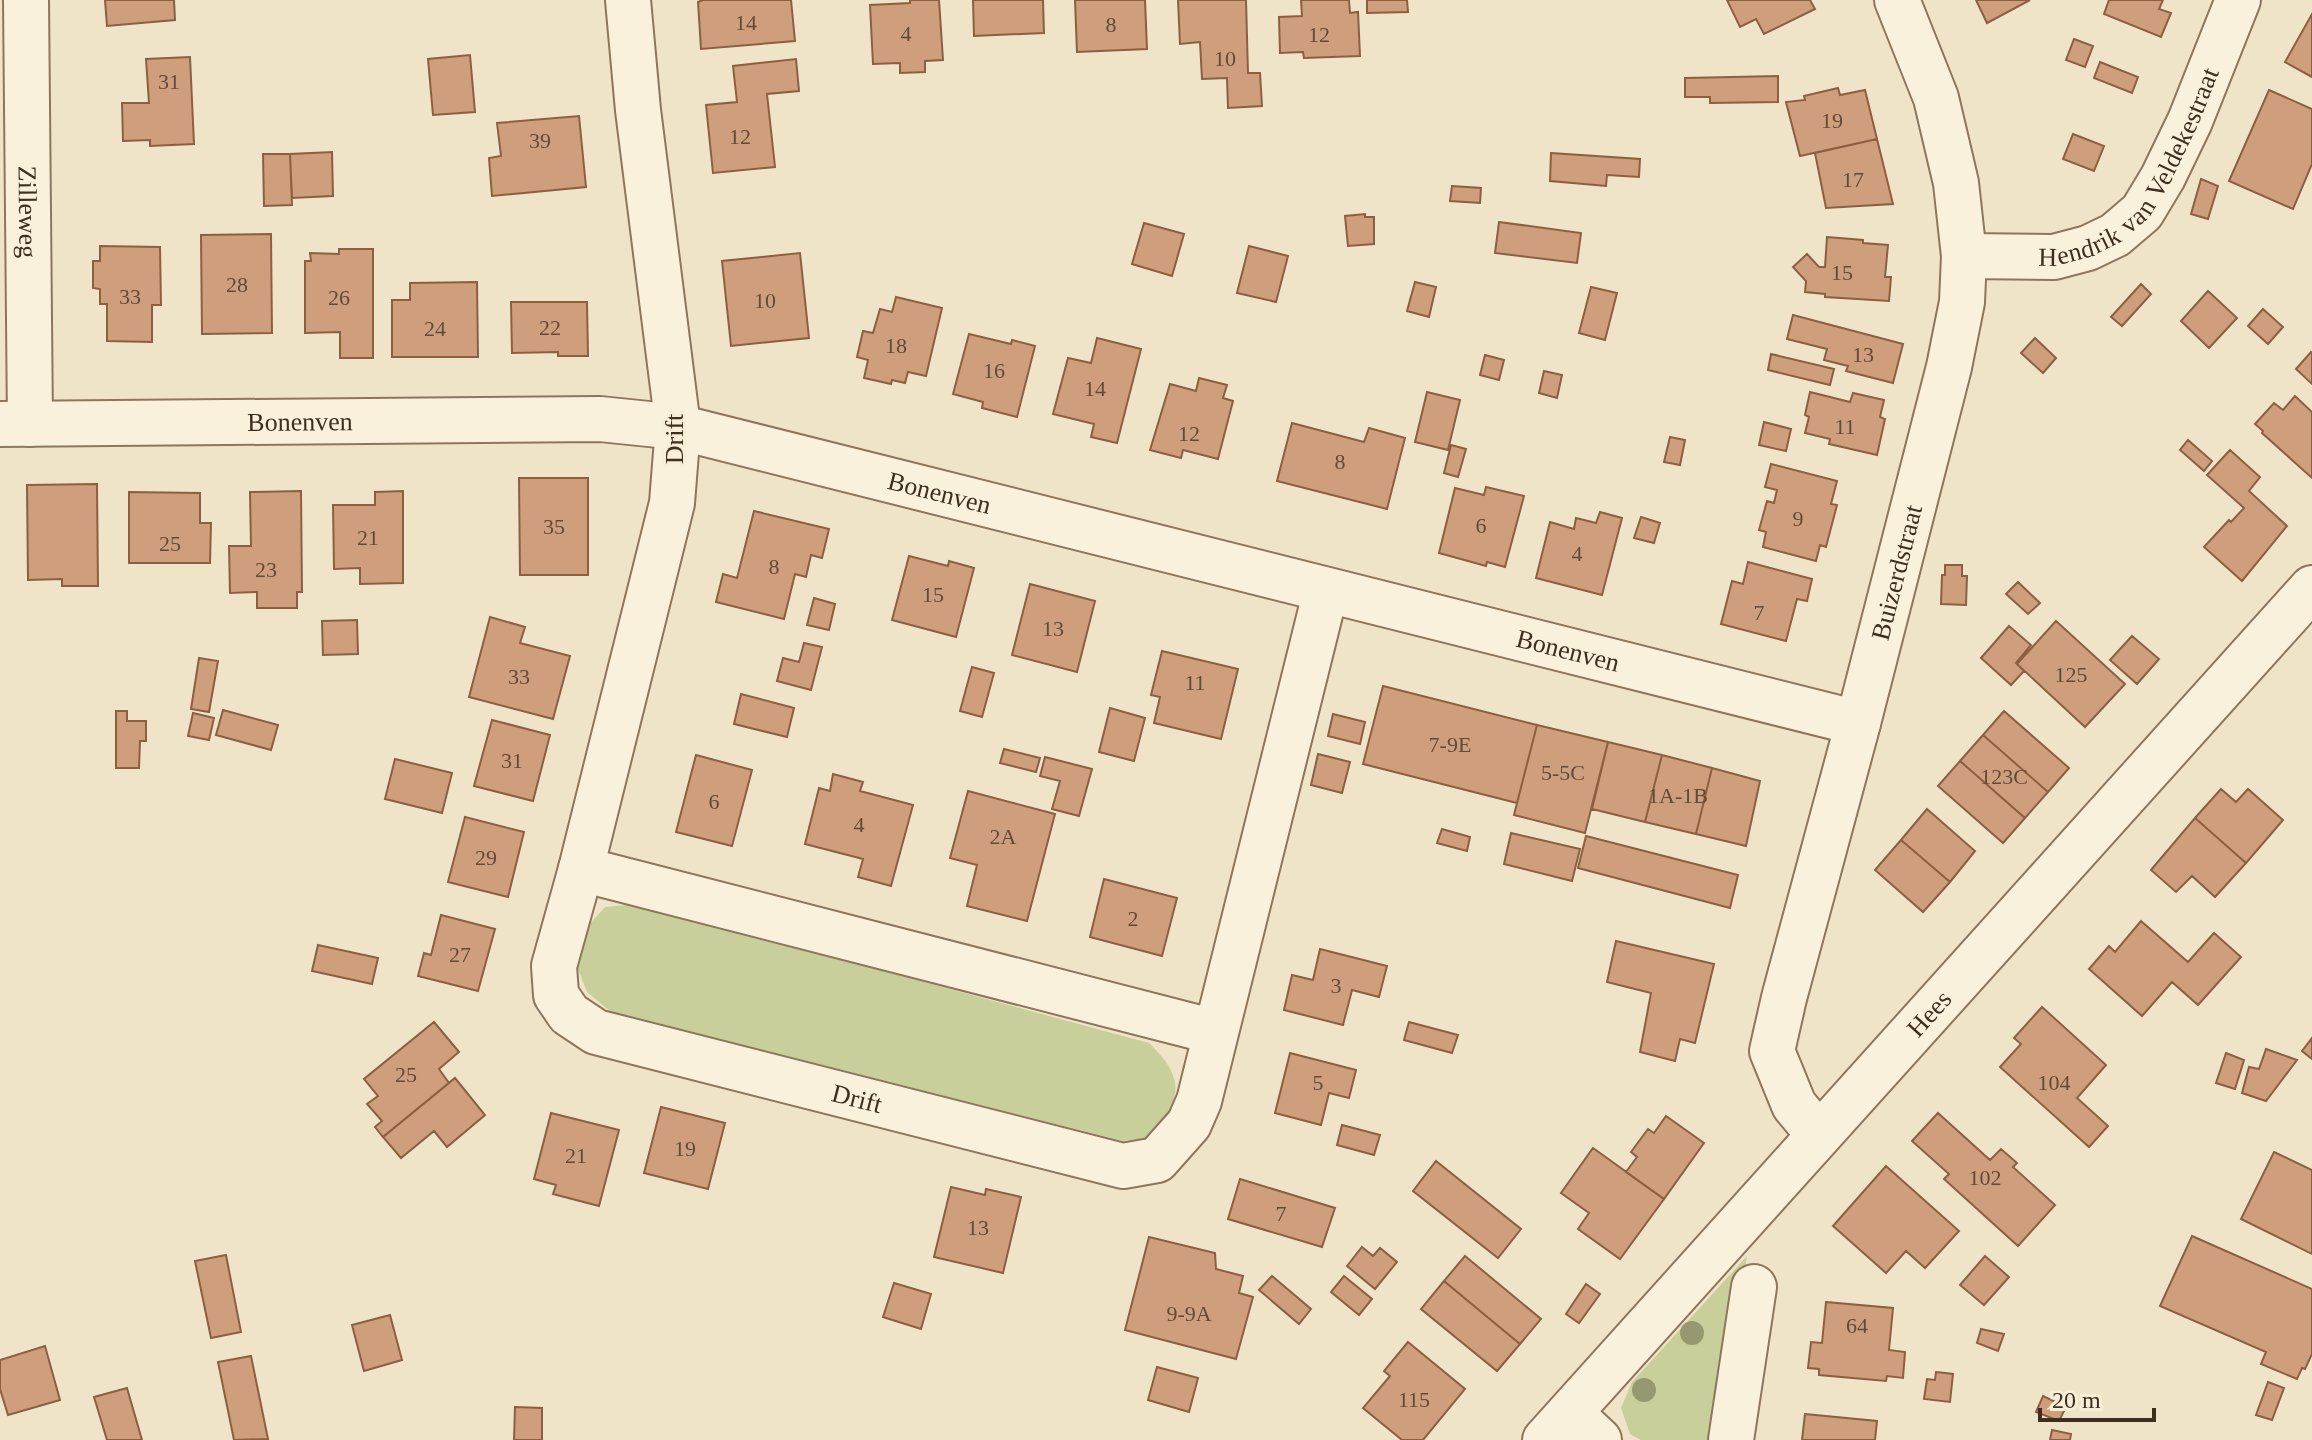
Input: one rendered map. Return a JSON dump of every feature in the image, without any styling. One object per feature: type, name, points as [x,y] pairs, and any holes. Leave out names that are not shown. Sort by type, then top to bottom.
[{"type":"street","name":"Zilleweg","points":[[15,424],[26,0]]},
{"type":"street","name":"Drift","points":[[628,0],[638,110],[678,427],[672,503],[554,966],[556,995],[569,1014],[596,1032],[1123,1166],[1157,1160],[1189,1124],[1199,1101],[1326,590]]},
{"type":"street","name":"Buizerdstraat","points":[[1819,1135],[1794,1105],[1772,1051],[1949,367],[1962,302],[1964,256],[1956,183],[1936,98],[1897,0]]},
{"type":"street","name":"Hendrik van Veldekestraat","points":[[1964,256],[2054,257],[2088,248],[2115,235],[2142,212],[2190,121],[2238,0]]},
{"type":"street","name":"Bonenven","points":[[15,424],[600,419],[678,427],[1858,723]]},
{"type":"street","name":"Hees","points":[[1572,1431],[1819,1135],[2312,588]]},
{"type":"street","points":[[581,869],[1215,1032]]},
{"type":"street","points":[[1731,1440],[1754,1287]]},
{"type":"green space","points":[[636,904],[1149,1043],[1174,1078],[1176,1088],[1170,1110],[1154,1137],[1123,1141],[611,1012],[587,992],[577,967],[582,932],[605,907]]},
{"type":"green space","points":[[1747,1256],[1721,1440],[1641,1440],[1630,1434],[1621,1408],[1632,1382]]},
{"type":"building","points":[[105,0],[174,0],[175,20],[107,26]]},
{"type":"building","points":[[791,0],[795,41],[701,49],[698,2]]},
{"type":"building","points":[[910,0],[939,0],[943,60],[925,61],[925,72],[900,73],[900,63],[873,64],[870,5],[910,3]]},
{"type":"building","points":[[973,0],[1043,0],[1044,33],[974,36]]},
{"type":"building","points":[[1075,0],[1145,0],[1147,49],[1077,52]]},
{"type":"building","points":[[1178,0],[1246,0],[1248,73],[1260,73],[1262,106],[1228,108],[1227,78],[1202,79],[1200,42],[1180,44]]},
{"type":"building","points":[[1301,0],[1349,0],[1350,13],[1358,12],[1360,56],[1304,58],[1303,52],[1280,53],[1279,17],[1302,16]]},
{"type":"building","points":[[1367,0],[1407,0],[1408,12],[1367,13]]},
{"type":"building","points":[[1727,0],[1810,0],[1815,9],[1764,34],[1756,19],[1740,27]]},
{"type":"building","points":[[1976,0],[2030,0],[1987,23]]},
{"type":"building","points":[[2109,0],[2163,0],[2159,9],[2171,13],[2161,37],[2104,14]]},
{"type":"building","points":[[2312,14],[2312,77],[2285,62]]},
{"type":"building","points":[[2074,39],[2093,46],[2085,67],[2066,60]]},
{"type":"building","points":[[470,55],[475,112],[433,115],[428,59]]},
{"type":"building","points":[[190,57],[194,144],[150,146],[150,140],[123,141],[122,103],[149,103],[146,59]]},
{"type":"building","points":[[796,59],[799,91],[767,94],[775,167],[713,173],[706,105],[737,102],[733,66]]},
{"type":"building","points":[[2100,62],[2138,77],[2132,93],[2094,78]]},
{"type":"building","points":[[1778,76],[1778,102],[1710,103],[1710,97],[1685,97],[1685,78]]},
{"type":"building","points":[[1838,88],[1840,95],[1865,90],[1877,139],[1800,156],[1786,102],[1805,100],[1804,96]]},
{"type":"building","points":[[2269,90],[2312,109],[2312,164],[2293,209],[2229,181]]},
{"type":"building","points":[[579,116],[586,187],[492,196],[489,158],[501,156],[497,123]]},
{"type":"building","points":[[2073,134],[2104,146],[2094,171],[2063,159]]},
{"type":"building","points":[[1877,139],[1893,204],[1826,208],[1815,153]]},
{"type":"building","points":[[332,152],[333,196],[292,198],[290,154]]},
{"type":"building","points":[[1551,153],[1640,159],[1639,177],[1607,175],[1606,186],[1550,181]]},
{"type":"building","points":[[263,154],[290,154],[292,205],[264,206]]},
{"type":"building","points":[[2201,179],[2218,186],[2208,219],[2191,214]]},
{"type":"building","points":[[1452,186],[1481,188],[1480,203],[1450,201]]},
{"type":"building","points":[[1365,214],[1365,217],[1374,217],[1374,244],[1348,246],[1345,216]]},
{"type":"building","points":[[1499,222],[1581,233],[1577,263],[1495,253]]},
{"type":"building","points":[[1144,223],[1184,234],[1172,276],[1132,264]]},
{"type":"building","points":[[271,234],[272,333],[202,334],[201,235]]},
{"type":"building","points":[[1827,237],[1888,245],[1885,277],[1891,277],[1889,301],[1825,297],[1825,294],[1805,292],[1806,281],[1793,267],[1807,254],[1819,267],[1825,267]]},
{"type":"building","points":[[100,246],[160,247],[161,305],[152,305],[152,342],[107,341],[107,304],[100,304],[100,289],[93,288],[93,261],[100,261]]},
{"type":"building","points":[[1249,246],[1288,256],[1276,302],[1237,293]]},
{"type":"building","points":[[339,249],[373,249],[373,358],[340,358],[340,332],[305,333],[305,261],[311,261],[310,253],[339,254]]},
{"type":"building","points":[[800,253],[809,338],[731,346],[722,261]]},
{"type":"building","points":[[477,282],[478,357],[392,357],[392,300],[410,300],[410,283]]},
{"type":"building","points":[[1415,282],[1436,287],[1429,317],[1407,311]]},
{"type":"building","points":[[2141,284],[2151,294],[2122,326],[2111,317]]},
{"type":"building","points":[[1591,287],[1617,293],[1605,340],[1579,333]]},
{"type":"building","points":[[2208,291],[2237,318],[2209,348],[2181,321]]},
{"type":"building","points":[[896,297],[942,308],[926,376],[908,372],[905,383],[892,380],[891,384],[864,378],[868,360],[857,357],[863,331],[873,333],[880,309],[892,312]]},
{"type":"building","points":[[511,302],[587,302],[588,356],[558,356],[558,352],[512,353]]},
{"type":"building","points":[[2263,309],[2283,327],[2268,344],[2248,326]]},
{"type":"building","points":[[1793,315],[1903,344],[1893,383],[1846,371],[1848,366],[1824,360],[1827,349],[1787,339]]},
{"type":"building","points":[[969,334],[1035,346],[1017,417],[982,408],[983,402],[953,394]]},
{"type":"building","points":[[1097,338],[1141,349],[1117,443],[1091,437],[1094,424],[1053,414],[1068,358],[1091,363]]},
{"type":"building","points":[[2035,338],[2056,358],[2043,373],[2021,353]]},
{"type":"building","points":[[2312,353],[2312,384],[2296,369]]},
{"type":"building","points":[[1771,354],[1834,369],[1830,385],[1768,370]]},
{"type":"building","points":[[1485,355],[1504,360],[1499,380],[1480,375]]},
{"type":"building","points":[[1544,371],[1562,375],[1557,398],[1539,393]]},
{"type":"building","points":[[1199,378],[1227,385],[1223,398],[1233,401],[1218,459],[1183,450],[1181,458],[1150,450],[1170,384],[1196,391]]},
{"type":"building","points":[[1427,392],[1460,400],[1448,450],[1415,442]]},
{"type":"building","points":[[1810,392],[1850,402],[1853,393],[1884,400],[1880,417],[1885,419],[1877,455],[1829,444],[1830,439],[1805,433]]},
{"type":"building","points":[[2295,396],[2312,412],[2312,478],[2255,424],[2274,403],[2283,410]]},
{"type":"building","points":[[1764,422],[1791,429],[1786,451],[1759,445]]},
{"type":"building","points":[[1292,423],[1364,442],[1369,428],[1405,438],[1387,509],[1277,481]]},
{"type":"building","points":[[1670,437],[1685,440],[1680,465],[1664,462]]},
{"type":"building","points":[[2188,440],[2212,461],[2204,471],[2180,450]]},
{"type":"building","points":[[1451,445],[1466,449],[1458,477],[1444,473]]},
{"type":"building","points":[[2230,450],[2260,477],[2249,491],[2287,526],[2242,581],[2204,547],[2244,508],[2207,475]]},
{"type":"building","points":[[1771,464],[1837,481],[1831,504],[1837,505],[1826,547],[1820,545],[1816,561],[1763,547],[1766,532],[1759,530],[1767,501],[1774,503],[1777,490],[1765,487]]},
{"type":"building","points":[[519,478],[588,478],[588,575],[520,575]]},
{"type":"building","points":[[97,484],[98,586],[62,586],[62,579],[28,580],[27,485]]},
{"type":"building","points":[[1486,487],[1524,496],[1505,567],[1487,562],[1486,566],[1439,553],[1455,488],[1484,495]]},
{"type":"building","points":[[301,491],[302,592],[297,592],[297,608],[257,608],[257,592],[230,593],[229,546],[251,546],[250,492]]},
{"type":"building","points":[[403,491],[403,583],[360,584],[360,568],[334,569],[333,505],[375,505],[375,492]]},
{"type":"building","points":[[129,492],[200,493],[200,523],[211,523],[210,563],[129,563]]},
{"type":"building","points":[[754,511],[829,529],[822,558],[811,555],[806,577],[795,574],[784,619],[716,602],[723,574],[737,578]]},
{"type":"building","points":[[1600,512],[1622,518],[1602,595],[1536,578],[1550,522],[1574,529],[1576,518],[1596,523]]},
{"type":"building","points":[[1641,517],[1660,523],[1654,543],[1634,538]]},
{"type":"building","points":[[909,556],[948,566],[949,561],[974,568],[956,637],[892,620]]},
{"type":"building","points":[[1748,562],[1812,579],[1807,601],[1797,599],[1786,641],[1721,624],[1732,581],[1743,584]]},
{"type":"building","points":[[1945,565],[1962,565],[1962,576],[1967,576],[1966,605],[1941,604]]},
{"type":"building","points":[[2018,582],[2040,603],[2028,614],[2006,594]]},
{"type":"building","points":[[1030,584],[1095,601],[1077,672],[1012,655]]},
{"type":"building","points":[[814,598],[835,604],[829,630],[807,625]]},
{"type":"building","points":[[490,617],[525,627],[520,643],[570,656],[553,719],[469,697]]},
{"type":"building","points":[[357,620],[358,654],[323,655],[322,621]]},
{"type":"building","points":[[2056,621],[2125,684],[2085,727],[2017,664]]},
{"type":"building","points":[[2009,626],[2031,645],[2016,663],[2024,671],[2011,685],[1981,658]]},
{"type":"building","points":[[2132,636],[2159,659],[2137,684],[2110,660]]},
{"type":"building","points":[[804,643],[822,647],[811,690],[777,681],[783,658],[799,662]]},
{"type":"building","points":[[1162,651],[1238,669],[1221,739],[1154,723],[1160,697],[1151,695]]},
{"type":"building","points":[[199,658],[218,661],[209,712],[191,709]]},
{"type":"building","points":[[972,667],[994,673],[982,717],[960,711]]},
{"type":"building","points":[[1383,686],[1537,725],[1517,803],[1363,764]]},
{"type":"building","points":[[741,694],[794,708],[787,737],[734,724]]},
{"type":"building","points":[[1110,708],[1145,718],[1134,761],[1099,752]]},
{"type":"building","points":[[223,710],[278,725],[271,750],[216,735]]},
{"type":"building","points":[[116,711],[127,711],[127,721],[146,721],[146,741],[140,741],[139,768],[116,768]]},
{"type":"building","points":[[2004,711],[2069,768],[2048,792],[1983,735]]},
{"type":"building","points":[[193,713],[214,718],[209,740],[188,736]]},
{"type":"building","points":[[1333,714],[1365,722],[1360,744],[1328,736]]},
{"type":"building","points":[[492,720],[550,735],[533,801],[474,786]]},
{"type":"building","points":[[1537,725],[1608,742],[1585,833],[1514,815]]},
{"type":"building","points":[[1983,735],[2048,792],[2025,818],[1960,761]]},
{"type":"building","points":[[1608,742],[1662,755],[1645,822],[1592,809]]},
{"type":"building","points":[[1004,749],[1040,758],[1036,772],[1000,763]]},
{"type":"building","points":[[1318,754],[1350,762],[1342,793],[1311,785]]},
{"type":"building","points":[[696,755],[752,770],[732,846],[676,832]]},
{"type":"building","points":[[1662,755],[1712,768],[1696,834],[1645,822]]},
{"type":"building","points":[[1045,757],[1092,769],[1079,816],[1052,809],[1060,781],[1040,776]]},
{"type":"building","points":[[395,759],[452,773],[442,813],[385,799]]},
{"type":"building","points":[[1960,761],[2025,818],[2003,843],[1938,786]]},
{"type":"building","points":[[1712,768],[1760,781],[1746,846],[1696,834]]},
{"type":"building","points":[[833,774],[863,782],[860,791],[913,805],[891,886],[858,877],[863,859],[805,844],[819,788],[830,791]]},
{"type":"building","points":[[2221,789],[2236,802],[2248,789],[2283,820],[2246,863],[2195,818]]},
{"type":"building","points":[[968,791],[1055,814],[1027,921],[967,906],[977,865],[950,858]]},
{"type":"building","points":[[1927,809],[1975,851],[1950,882],[1901,840]]},
{"type":"building","points":[[465,817],[524,832],[508,897],[448,882]]},
{"type":"building","points":[[2195,818],[2246,863],[2215,897],[2192,876],[2176,892],[2151,870]]},
{"type":"building","points":[[1442,829],[1470,837],[1467,851],[1437,843]]},
{"type":"building","points":[[1511,833],[1580,849],[1572,881],[1504,864]]},
{"type":"building","points":[[1586,836],[1738,875],[1730,908],[1578,868]]},
{"type":"building","points":[[1901,840],[1950,882],[1923,912],[1875,870]]},
{"type":"building","points":[[1104,879],[1177,898],[1162,956],[1090,937]]},
{"type":"building","points":[[441,915],[495,929],[478,991],[418,976],[424,953],[431,955]]},
{"type":"building","points":[[2141,921],[2188,962],[2214,933],[2241,957],[2198,1005],[2172,982],[2142,1016],[2089,969],[2109,946],[2115,952]]},
{"type":"building","points":[[1616,941],[1714,964],[1695,1043],[1680,1039],[1675,1061],[1640,1052],[1651,993],[1607,982]]},
{"type":"building","points":[[318,945],[378,958],[372,984],[312,971]]},
{"type":"building","points":[[1320,949],[1387,966],[1379,997],[1352,990],[1343,1025],[1284,1010],[1292,975],[1313,980]]},
{"type":"building","points":[[2042,1007],[2106,1065],[2077,1098],[2108,1126],[2089,1147],[2000,1067],[2021,1044],[2014,1038]]},
{"type":"building","points":[[434,1022],[459,1052],[439,1069],[449,1083],[383,1137],[375,1127],[382,1121],[367,1104],[378,1096],[364,1079]]},
{"type":"building","points":[[1409,1022],[1458,1035],[1452,1053],[1404,1040]]},
{"type":"building","points":[[2312,1038],[2312,1059],[2302,1051]]},
{"type":"building","points":[[2266,1049],[2297,1060],[2266,1101],[2242,1093],[2249,1067],[2259,1069]]},
{"type":"building","points":[[1290,1053],[1356,1070],[1349,1098],[1329,1093],[1321,1125],[1275,1113]]},
{"type":"building","points":[[2226,1053],[2244,1060],[2235,1089],[2216,1083]]},
{"type":"building","points":[[455,1078],[485,1115],[447,1147],[434,1131],[401,1158],[383,1137]]},
{"type":"building","points":[[661,1107],[725,1123],[708,1189],[644,1173]]},
{"type":"building","points":[[551,1113],[619,1130],[599,1206],[553,1194],[556,1185],[534,1179]]},
{"type":"building","points":[[1938,1113],[1990,1160],[2001,1149],[2017,1163],[2013,1167],[2055,1205],[2018,1246],[1944,1179],[1949,1174],[1912,1141]]},
{"type":"building","points":[[1666,1116],[1704,1143],[1664,1199],[1626,1172],[1637,1157],[1631,1152],[1648,1129],[1654,1133]]},
{"type":"building","points":[[1342,1125],[1380,1135],[1374,1155],[1337,1145]]},
{"type":"building","points":[[1593,1148],[1664,1199],[1620,1259],[1578,1229],[1589,1213],[1561,1193]]},
{"type":"building","points":[[2274,1152],[2312,1170],[2312,1254],[2241,1219]]},
{"type":"building","points":[[1436,1161],[1521,1229],[1498,1258],[1413,1191]]},
{"type":"building","points":[[1886,1166],[1959,1231],[1925,1268],[1906,1251],[1886,1273],[1833,1226]]},
{"type":"building","points":[[1240,1179],[1335,1208],[1322,1247],[1228,1219]]},
{"type":"building","points":[[951,1187],[985,1195],[986,1189],[1021,1197],[1003,1273],[934,1257]]},
{"type":"building","points":[[2192,1236],[2312,1289],[2312,1354],[2297,1379],[2261,1364],[2266,1352],[2160,1306]]},
{"type":"building","points":[[1149,1237],[1215,1253],[1216,1269],[1243,1276],[1239,1293],[1253,1297],[1236,1359],[1125,1330]]},
{"type":"building","points":[[1362,1247],[1373,1256],[1380,1248],[1397,1262],[1375,1289],[1347,1266]]},
{"type":"building","points":[[226,1255],[241,1332],[211,1338],[195,1261]]},
{"type":"building","points":[[1465,1256],[1541,1319],[1520,1344],[1444,1281]]},
{"type":"building","points":[[1985,1256],[2009,1277],[1984,1305],[1960,1285]]},
{"type":"building","points":[[1272,1276],[1311,1309],[1299,1324],[1259,1290]]},
{"type":"building","points":[[1344,1276],[1372,1299],[1359,1315],[1331,1292]]},
{"type":"building","points":[[1444,1281],[1520,1344],[1497,1371],[1421,1309]]},
{"type":"building","points":[[894,1283],[931,1294],[921,1329],[883,1317]]},
{"type":"building","points":[[1586,1284],[1600,1294],[1579,1323],[1566,1314]]},
{"type":"building","points":[[1826,1302],[1893,1308],[1889,1350],[1905,1352],[1903,1378],[1887,1376],[1886,1381],[1819,1375],[1819,1369],[1808,1368],[1811,1342],[1822,1343]]},
{"type":"building","points":[[390,1315],[402,1360],[364,1371],[352,1325]]},
{"type":"building","points":[[1981,1329],[2004,1334],[1998,1351],[1977,1343]]},
{"type":"building","points":[[1408,1342],[1465,1389],[1423,1440],[1402,1440],[1363,1408],[1390,1376],[1384,1371]]},
{"type":"building","points":[[45,1346],[60,1400],[8,1415],[0,1389],[0,1360]]},
{"type":"building","points":[[251,1356],[268,1439],[234,1440],[218,1362]]},
{"type":"building","points":[[1157,1367],[1198,1378],[1189,1412],[1148,1400]]},
{"type":"building","points":[[1936,1372],[1953,1374],[1950,1402],[1924,1399],[1927,1379],[1935,1380]]},
{"type":"building","points":[[2268,1382],[2284,1388],[2272,1420],[2256,1415]]},
{"type":"building","points":[[127,1388],[142,1440],[107,1440],[94,1397]]},
{"type":"building","points":[[2043,1396],[2066,1407],[2059,1421],[2036,1412]]},
{"type":"building","points":[[515,1407],[542,1408],[542,1440],[514,1440]]},
{"type":"building","points":[[1805,1414],[1877,1421],[1875,1440],[1802,1440]]},
{"type":"building","points":[[2052,1430],[2071,1434],[2070,1440],[2050,1440]]}]
